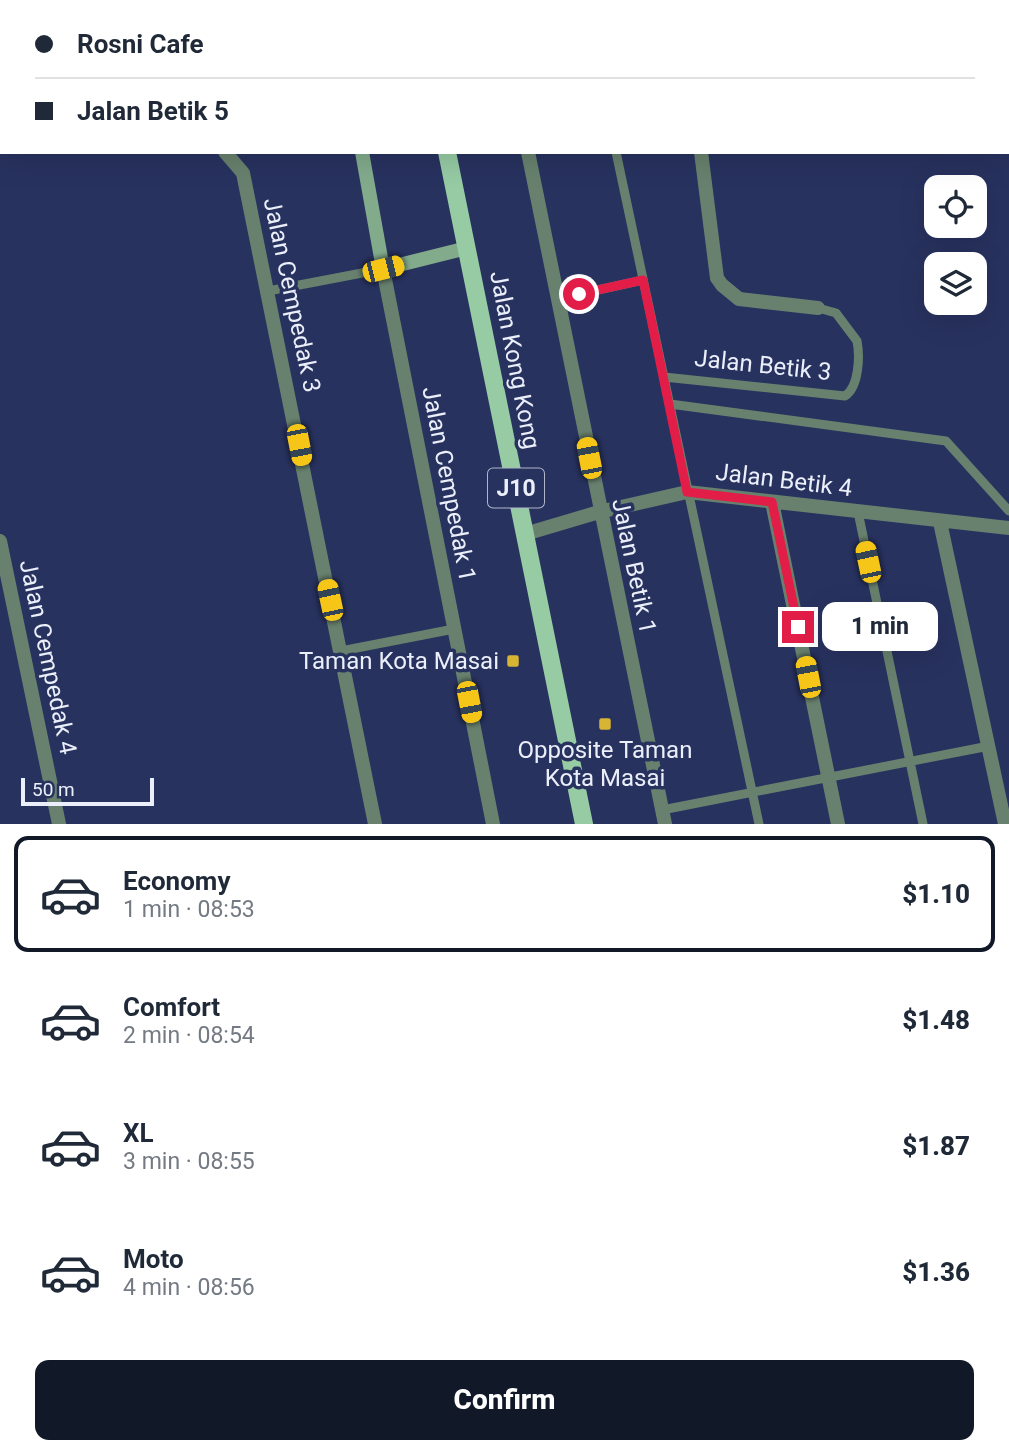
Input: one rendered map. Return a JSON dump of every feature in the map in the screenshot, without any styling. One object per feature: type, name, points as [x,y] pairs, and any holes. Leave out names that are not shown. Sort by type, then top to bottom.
[{"type":"main road","name":"Jalan Kong Kong","points":[[447,154],[584,824]]},
{"type":"street","name":"Jalan Cempedak 3","points":[[227,154],[243,173],[375,824]]},
{"type":"street","name":"Jalan Cempedak 1","points":[[362,154],[493,824]]},
{"type":"street","name":"Jalan Betik 1","points":[[528,154],[599,512],[664,817]]},
{"type":"street","name":"Jalan Betik 3","points":[[701,154],[717,278],[722,285],[739,299],[818,308]]},
{"type":"street","points":[[383,269],[467,248]]},
{"type":"street","name":"Jalan Betik 4","points":[[525,534],[599,512],[687,492],[1005,528]]},
{"type":"street","points":[[772,502],[838,824]]},
{"type":"street","points":[[940,522],[1005,824]]},
{"type":"street","name":"Jalan Cempedak 4","points":[[0,541],[59,824]]},
{"type":"lane","points":[[616,154],[759,824]]},
{"type":"lane","points":[[268,291],[383,269]]},
{"type":"lane","points":[[557,299],[643,280]]},
{"type":"lane","name":"Jalan Betik 3","points":[[664,377],[845,396],[853,389],[857,341],[836,313],[818,308]]},
{"type":"lane","points":[[670,404],[946,441],[1009,511]]},
{"type":"lane","points":[[858,512],[923,824]]},
{"type":"lane","points":[[341,651],[454,629]]},
{"type":"lane","points":[[664,817],[753,792],[989,746]]},
{"type":"place","name":"Taman Kota Masai","points":[[513,661]]},
{"type":"place","name":"Opposite Taman Kota Masai","points":[[605,724]]},
{"type":"route","points":[[579,294],[643,280],[687,492],[772,502],[798,627]]}]
